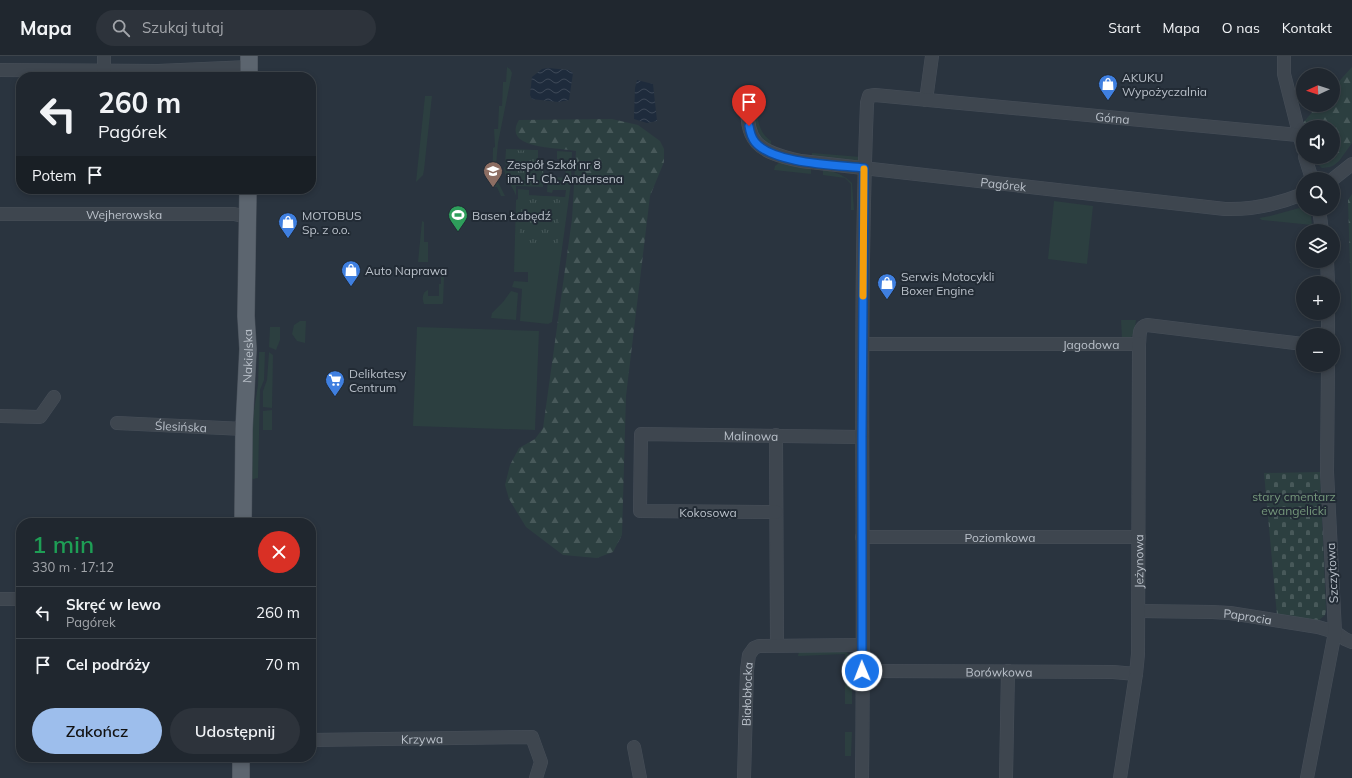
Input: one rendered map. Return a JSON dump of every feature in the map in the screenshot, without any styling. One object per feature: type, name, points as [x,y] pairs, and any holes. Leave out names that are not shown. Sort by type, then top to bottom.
[{"type":"main road","name":"Nakielska","points":[[243,518],[244,429],[248,348],[246,316],[248,194]]},
{"type":"main road","points":[[241,762],[241,778]]},
{"type":"street","points":[[104,56],[104,70]]},
{"type":"street","points":[[926,100],[932,56]]},
{"type":"street","points":[[1284,56],[1284,74],[1296,125]]},
{"type":"street","points":[[0,70],[158,71],[249,67]]},
{"type":"street","name":"Górna","points":[[864,168],[867,103],[869,96],[875,95],[1296,134]]},
{"type":"street","name":"Pagórek","points":[[748,96],[747,108],[750,132],[753,140],[760,147],[793,160],[1238,210],[1264,206],[1296,196]]},
{"type":"street","points":[[1340,173],[1352,164]]},
{"type":"street","points":[[862,778],[862,344],[864,168]]},
{"type":"street","name":"Wejherowska","points":[[0,214],[234,214],[247,217]]},
{"type":"street","points":[[1139,344],[1140,330],[1147,325],[1296,343]]},
{"type":"street","name":"Jagodowa","points":[[862,344],[1139,344]]},
{"type":"street","name":"Jeżynowa","points":[[1120,778],[1138,654],[1139,344]]},
{"type":"street","name":"Szczytowa","points":[[1307,778],[1335,632],[1327,472],[1328,372]]},
{"type":"street","points":[[0,416],[40,417],[54,397]]},
{"type":"street","name":"Ślesińska","points":[[117,423],[244,429]]},
{"type":"street","name":"Malinowa","points":[[640,511],[641,434],[862,437]]},
{"type":"street","points":[[776,436],[777,646]]},
{"type":"street","name":"Kokosowa","points":[[640,511],[776,512]]},
{"type":"street","name":"Poziomkowa","points":[[862,537],[1139,537]]},
{"type":"street","points":[[0,598],[16,599]]},
{"type":"street","name":"Paprocia","points":[[1139,611],[1220,612],[1318,627],[1335,632],[1352,642]]},
{"type":"street","name":"Białobłocka","points":[[744,778],[746,674],[749,655],[754,648],[777,646],[862,645]]},
{"type":"street","name":"Borówkowa","points":[[862,671],[1113,672],[1136,674]]},
{"type":"street","points":[[1006,778],[1008,671]]},
{"type":"street","name":"Krzywa","points":[[316,740],[532,737],[541,762],[536,778]]},
{"type":"street","points":[[634,748],[640,778]]},
{"type":"green space","points":[[507,67],[512,73],[498,143],[495,176],[505,196],[501,196],[497,187],[492,187],[493,148],[495,147],[494,129],[498,129],[499,106],[502,106],[503,82],[506,82]]},
{"type":"green space","points":[[1352,67],[1352,143],[1340,160],[1340,120],[1306,120],[1312,112],[1340,112],[1340,80]]},
{"type":"green space","points":[[751,95],[756,96],[758,121],[762,132],[771,141],[771,148],[756,133]]},
{"type":"green space","points":[[425,96],[432,96],[424,170],[423,175],[416,182]]},
{"type":"green space","points":[[612,119],[638,125],[660,141],[664,149],[664,162],[650,196],[626,396],[622,535],[613,552],[597,558],[563,555],[526,527],[509,499],[505,485],[510,465],[519,448],[535,439],[543,428],[572,219],[576,151],[534,145],[525,142],[518,137],[516,130],[519,120]]},
{"type":"green space","points":[[506,149],[538,150],[538,163],[544,168],[543,187],[516,186],[516,196],[504,171],[504,167],[508,167],[508,165],[505,164]]},
{"type":"green space","points":[[509,150],[537,151],[536,163],[543,170],[542,186],[513,185],[508,179]]},
{"type":"green space","points":[[557,151],[572,152],[571,183],[552,322],[548,324],[520,321],[522,289],[512,287],[514,281],[528,282],[528,272],[514,272],[516,200],[518,199],[518,189],[529,190],[529,195],[525,195],[565,197],[566,190],[553,190],[552,193],[547,192],[548,177],[555,177],[555,183],[557,177],[566,178],[565,164],[567,164],[568,160],[557,159]]},
{"type":"green space","points":[[812,153],[861,157],[861,162],[812,157]]},
{"type":"green space","points":[[780,162],[811,168],[811,174],[774,170],[775,166]]},
{"type":"green space","points":[[1318,164],[1335,164],[1330,167],[1322,168]]},
{"type":"green space","points":[[823,170],[839,174],[846,178],[852,183],[854,210],[851,210],[851,184],[845,178],[823,175]]},
{"type":"green space","points":[[1352,194],[1352,333],[1348,200]]},
{"type":"green space","points":[[522,195],[560,197],[558,247],[519,245]]},
{"type":"green space","points":[[1054,201],[1093,206],[1087,264],[1048,259]]},
{"type":"green space","points":[[1296,209],[1296,216],[1311,216],[1312,224],[1262,220],[1259,218]]},
{"type":"green space","points":[[422,221],[424,222],[424,242],[428,242],[428,262],[418,262]]},
{"type":"green space","points":[[441,277],[444,277],[443,303],[424,304],[423,296],[426,291],[428,290],[428,296],[439,296],[439,284],[441,284]]},
{"type":"green space","points":[[511,291],[518,293],[516,320],[491,318],[492,313]]},
{"type":"green space","points":[[1121,320],[1136,320],[1134,334],[1129,339],[1122,340]]},
{"type":"green space","points":[[300,321],[306,321],[305,343],[297,341],[292,334],[294,325]]},
{"type":"green space","points":[[270,327],[280,327],[280,340],[276,350],[269,347]]},
{"type":"green space","points":[[417,327],[539,331],[535,430],[413,426]]},
{"type":"green space","points":[[259,352],[265,352],[264,380],[260,390],[258,478],[253,479],[251,478],[252,423],[258,385]]},
{"type":"green space","points":[[269,352],[273,355],[272,408],[263,407],[263,391],[267,380]]},
{"type":"green space","points":[[272,410],[272,430],[263,430],[263,411]]},
{"type":"green space","name":"stary cmentarz ewangelicki","points":[[1320,472],[1325,615],[1318,621],[1277,615],[1264,473]]},
{"type":"green space","points":[[799,650],[845,651],[852,657],[852,664],[845,664],[845,654],[798,656]]},
{"type":"green space","points":[[845,677],[852,677],[852,704],[845,704]]},
{"type":"green space","points":[[845,732],[852,732],[851,756],[845,756]]},
{"type":"water","points":[[548,68],[569,70],[573,73],[569,100],[558,102],[532,99],[530,95],[532,77],[542,69]]},
{"type":"water","points":[[637,80],[653,84],[657,121],[647,123],[634,119],[635,88]]},
{"type":"slow traffic","points":[[863,296],[864,169]]},
{"type":"place","name":"AKUKU Wypożyczalnia","points":[[1108,101]]},
{"type":"place","name":"Zespół Szkół nr 8 im. H. Ch. Andersena","points":[[493,188]]},
{"type":"place","name":"Basen Łabędź","points":[[458,232]]},
{"type":"place","name":"MOTOBUS Sp. z o.o.","points":[[288,239]]},
{"type":"place","name":"Auto Naprawa","points":[[351,287]]},
{"type":"place","name":"Serwis Motocykli Boxer Engine","points":[[887,300]]},
{"type":"place","name":"Delikatesy Centrum","points":[[335,397]]},
{"type":"route","points":[[749,126],[750,132],[756,144],[767,151],[783,157],[801,161],[864,168],[862,359],[862,671]]}]
